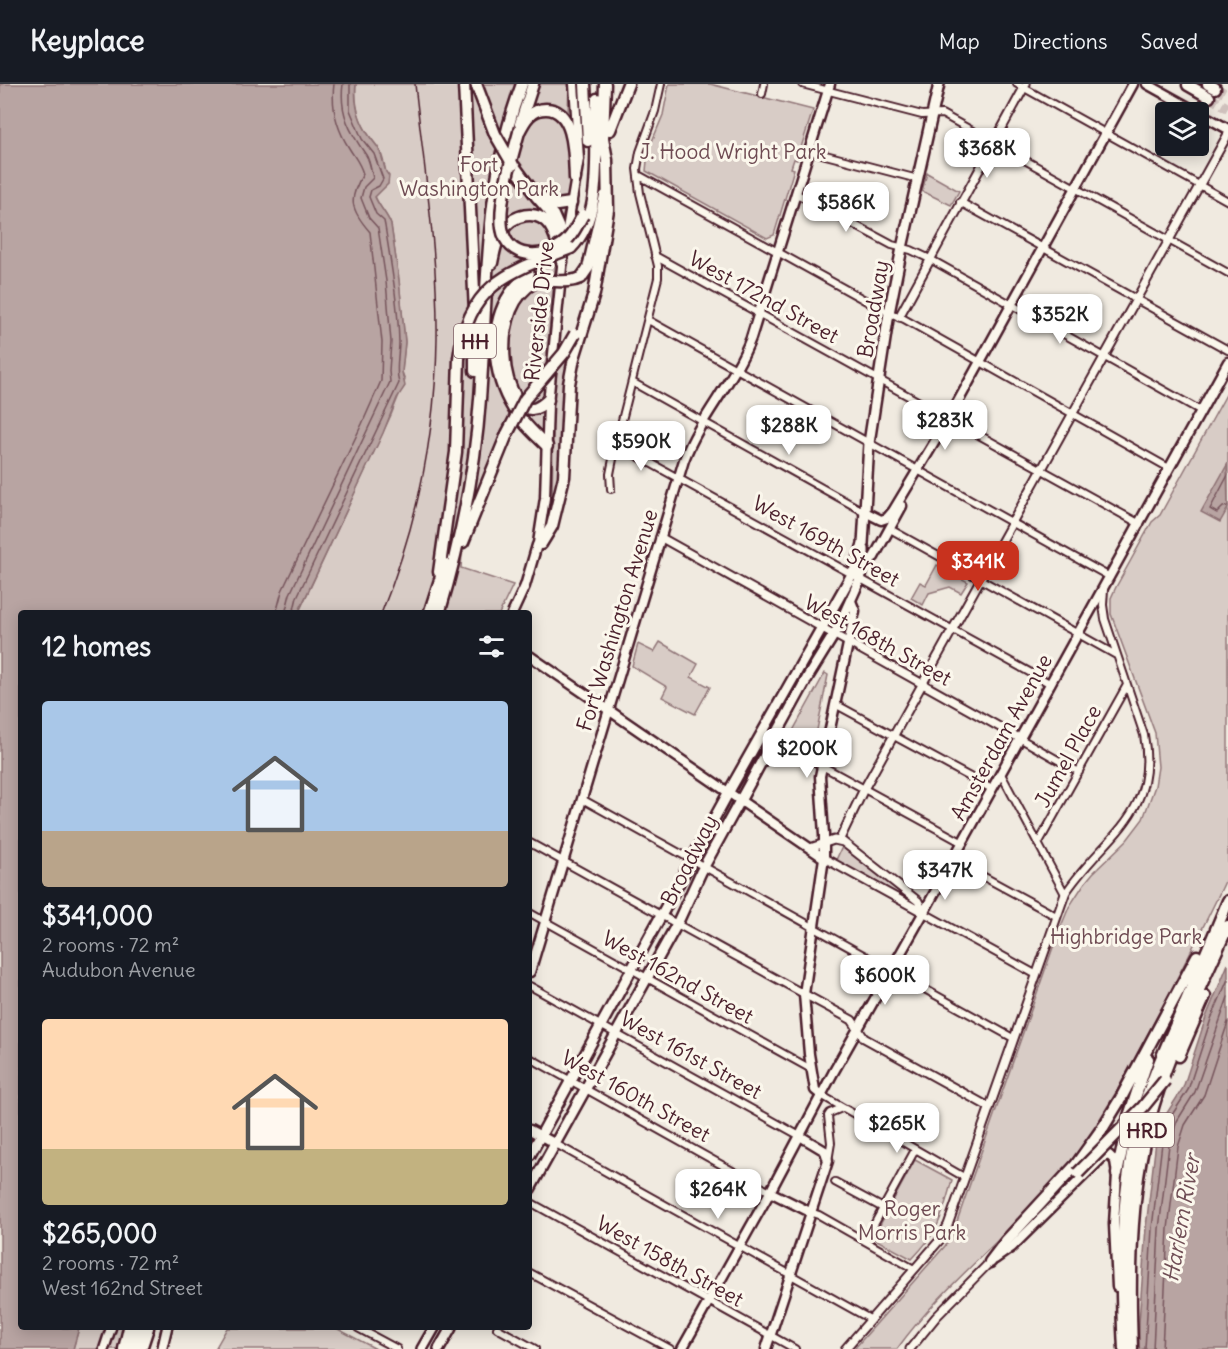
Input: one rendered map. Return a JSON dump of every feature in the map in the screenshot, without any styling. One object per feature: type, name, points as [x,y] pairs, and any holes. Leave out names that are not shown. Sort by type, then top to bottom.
[{"type":"highway","name":"HH","points":[[430,610],[450,548],[463,486],[474,385],[475,312],[464,84]]},
{"type":"highway","points":[[476,84],[495,134],[514,166],[553,215],[564,251]]},
{"type":"highway","name":"HH","points":[[439,610],[452,567],[476,444],[494,189],[506,130],[522,84]]},
{"type":"highway","points":[[547,446],[522,421],[500,380],[497,363],[497,334],[504,306],[513,289],[562,257],[577,234],[587,195],[589,160],[585,84]]},
{"type":"highway","points":[[436,594],[456,452],[459,358],[468,319],[484,292],[506,276],[564,251],[585,230],[591,209],[595,176],[595,131],[591,84]]},
{"type":"highway","points":[[595,131],[599,84]]},
{"type":"highway","points":[[605,84],[603,138],[607,160]]},
{"type":"highway","points":[[538,546],[552,526],[564,477],[569,384],[574,358],[594,294],[608,210],[607,160],[613,84]]},
{"type":"highway","points":[[610,130],[628,84]]},
{"type":"highway","points":[[1200,84],[1211,90]]},
{"type":"highway","points":[[1188,85],[1211,90]]},
{"type":"highway","points":[[531,89],[502,211],[502,228],[509,243],[523,254],[535,255],[547,252],[566,241],[583,215]]},
{"type":"highway","points":[[519,132],[527,118],[534,112],[549,109],[557,112],[564,119],[573,146],[575,179]]},
{"type":"highway","points":[[531,189],[553,204],[561,205],[571,202]]},
{"type":"highway","points":[[532,278],[571,282],[581,278],[588,268],[607,190]]},
{"type":"highway","points":[[484,323],[497,242],[501,231],[511,220],[529,214],[546,221],[564,251]]},
{"type":"highway","points":[[532,278],[510,312],[505,335],[505,361],[511,388],[523,406],[534,409],[548,400]]},
{"type":"highway","points":[[452,567],[507,434],[525,399],[564,353],[575,334],[595,282]]},
{"type":"highway","points":[[990,1262],[1006,1241],[1058,1186],[1095,1140],[1121,1098],[1193,965],[1218,912],[1228,899]]},
{"type":"highway","name":"HRD","points":[[1123,1349],[1124,1231],[1132,1153],[1146,1097],[1228,899]]},
{"type":"highway","name":"HRD","points":[[1132,1349],[1133,1228],[1146,1132],[1167,1067],[1228,926]]},
{"type":"highway","points":[[990,1262],[1016,1239],[1143,1107],[1165,1080],[1181,1051],[1228,940]]},
{"type":"highway","points":[[1117,1174],[1129,1116],[1159,1027]]},
{"type":"highway","points":[[124,1349],[129,1330]]},
{"type":"highway","points":[[134,1349],[138,1330]]},
{"type":"highway","points":[[141,1349],[147,1330]]},
{"type":"main road","name":"Riverside Drive","points":[[514,610],[538,546],[545,498],[548,400],[564,251],[579,152],[574,84]]},
{"type":"main road","name":"Broadway","points":[[532,1151],[762,733],[822,628],[864,565],[863,511],[868,442],[879,379],[894,315],[902,248],[939,84]]},
{"type":"main road","points":[[863,511],[876,519],[887,518],[919,470],[1133,84]]},
{"type":"main road","points":[[1147,84],[1228,129]]},
{"type":"main road","name":"Fort Washington Avenue","points":[[532,965],[678,478],[687,453],[737,370],[749,344],[829,87]]},
{"type":"main road","name":"Amsterdam Avenue","points":[[682,1349],[1228,362]]},
{"type":"main road","points":[[864,565],[872,560],[890,529],[919,470]]},
{"type":"main road","name":"Broadway","points":[[532,1185],[677,924],[704,867],[805,683],[835,634],[850,601],[863,544]]},
{"type":"main road","points":[[519,610],[521,595]]},
{"type":"main road","points":[[821,1095],[815,1090],[811,1069],[804,994],[824,858],[821,765],[855,611],[850,601]]},
{"type":"main road","points":[[532,653],[539,663]]},
{"type":"main road","points":[[532,658],[824,858]]},
{"type":"main road","points":[[795,676],[805,683]]},
{"type":"main road","points":[[532,1131],[554,1143]]},
{"type":"main road","name":"West 161st Street","points":[[800,1136],[825,1151],[828,1161]]},
{"type":"main road","points":[[990,1262],[1012,1247],[1104,1156],[1110,1155],[1114,1159],[1117,1174],[1113,1224],[1123,1349]]},
{"type":"main road","points":[[766,1349],[828,1161]]},
{"type":"main road","name":"West 160th Street","points":[[770,1192],[810,1212]]},
{"type":"main road","points":[[104,1349],[110,1330]]},
{"type":"main road","points":[[162,1349],[166,1330]]},
{"type":"main road","points":[[422,1349],[434,1330]]},
{"type":"main road","points":[[439,1349],[450,1330]]},
{"type":"street","points":[[610,489],[610,474],[616,444],[658,278],[638,175],[640,152],[655,111],[661,84]]},
{"type":"street","points":[[762,94],[765,84]]},
{"type":"street","points":[[802,84],[829,87],[922,115],[942,114],[1228,273]]},
{"type":"street","points":[[894,315],[930,260],[1022,85],[1228,201]]},
{"type":"street","points":[[839,840],[864,789],[1228,134]]},
{"type":"street","points":[[810,151],[918,178]]},
{"type":"street","points":[[638,175],[1169,468]]},
{"type":"street","points":[[797,194],[892,245],[910,250],[930,260],[1201,411]]},
{"type":"street","points":[[960,202],[1228,350]]},
{"type":"street","name":"West 172nd Street","points":[[655,256],[1140,524]]},
{"type":"street","points":[[648,320],[1110,577]]},
{"type":"street","points":[[632,382],[863,511]]},
{"type":"street","name":"West 169th Street","points":[[616,444],[1051,684]]},
{"type":"street","points":[[890,529],[1117,656]]},
{"type":"street","name":"West 168th Street","points":[[660,537],[1078,772]]},
{"type":"street","points":[[845,1349],[939,1242],[948,1225],[1065,894],[1084,866],[1129,819],[1143,789],[1147,768],[1146,745],[1142,726],[1104,613],[1104,587]]},
{"type":"street","name":"Jumel Place","points":[[1038,844],[1127,685]]},
{"type":"street","points":[[835,704],[992,789]]},
{"type":"street","points":[[762,733],[963,843]]},
{"type":"street","points":[[1000,774],[1065,894]]},
{"type":"street","points":[[582,800],[1013,1038]]},
{"type":"street","points":[[810,848],[839,840],[918,901],[924,913]]},
{"type":"street","points":[[532,844],[852,1020],[864,1038],[989,1107]]},
{"type":"street","points":[[824,858],[1035,974]]},
{"type":"street","points":[[953,860],[1056,916]]},
{"type":"street","name":"West 162nd Street","points":[[532,914],[811,1069]]},
{"type":"street","name":"West 161st Street","points":[[532,987],[800,1136]]},
{"type":"street","name":"West 160th Street","points":[[532,1059],[770,1192]]},
{"type":"street","points":[[821,1095],[964,1177]]},
{"type":"street","points":[[828,1161],[831,1143],[828,1114],[842,1108]]},
{"type":"street","points":[[554,1143],[870,1319]]},
{"type":"street","points":[[865,1241],[915,1150]]},
{"type":"street","points":[[835,1182],[883,1208]]},
{"type":"street","name":"West 158th Street","points":[[532,1203],[795,1349]]},
{"type":"street","name":"West 160th Street","points":[[810,1212],[914,1269]]},
{"type":"street","points":[[910,1349],[931,1323],[990,1262]]},
{"type":"street","points":[[532,1274],[670,1349]]},
{"type":"street","points":[[362,1330],[396,1349]]},
{"type":"street","points":[[501,1330],[536,1349]]},
{"type":"green space","name":"Fort Washington Park","points":[[356,84],[569,84],[567,143],[572,177],[558,236],[547,353],[570,354],[562,410],[561,473],[552,510],[553,433],[537,429],[515,407],[464,527],[461,568],[513,585],[501,610],[300,610],[391,415],[405,380],[402,372],[405,342],[391,225],[375,196],[388,184],[381,154],[360,118],[356,102]]},
{"type":"green space","name":"J. Hood Wright Park","points":[[669,84],[710,84],[813,110],[797,160],[794,159],[791,168],[794,169],[774,235],[767,238],[646,171],[648,151],[663,115]]},
{"type":"green space","points":[[927,173],[959,191],[951,205],[922,191]]},
{"type":"green space","name":"Highbridge Park","points":[[1228,391],[1228,875],[1187,959],[1126,1074],[1102,1116],[1074,1157],[1019,1220],[955,1282],[897,1349],[854,1349],[945,1246],[954,1230],[1069,907],[1093,873],[1127,840],[1143,819],[1155,786],[1158,767],[1155,733],[1111,614],[1111,598],[1152,522],[1160,515]]},
{"type":"green space","points":[[937,565],[968,582],[961,593],[950,587],[929,593],[923,605],[911,598],[920,582],[926,585]]},
{"type":"green space","points":[[660,642],[698,664],[691,677],[710,687],[695,714],[662,697],[667,687],[632,666],[638,644],[654,652]]},
{"type":"green space","points":[[825,673],[828,675],[813,750],[789,738]]},
{"type":"green space","points":[[842,847],[902,892],[903,897],[836,860]]},
{"type":"green space","name":"Roger Morris Park","points":[[915,1160],[952,1180],[934,1231],[912,1259],[873,1238]]},
{"type":"green space","points":[[78,1330],[124,1330],[119,1348],[121,1349],[73,1349]]},
{"type":"green space","points":[[226,1330],[340,1330],[376,1349],[215,1349]]},
{"type":"water","points":[[0,84],[356,84],[355,93],[359,117],[380,151],[389,176],[388,184],[375,197],[391,225],[405,342],[402,372],[405,386],[397,398],[383,433],[299,610],[18,610],[18,1330],[78,1330],[73,1349],[0,1349]]},
{"type":"water","points":[[1227,465],[1228,508],[1220,522],[1201,512]]},
{"type":"water","name":"Harlem River","points":[[1228,964],[1228,1349],[1139,1349],[1146,1227],[1156,1141],[1165,1116],[1183,1088],[1206,1017]]},
{"type":"tunnel","points":[[1215,88],[1228,95]]},
{"type":"tunnel","points":[[1209,97],[1228,108]]},
{"type":"railway","points":[[383,610],[405,547],[422,479],[436,374],[435,275],[415,84]]},
{"type":"railway","points":[[157,1349],[161,1330]]}]
